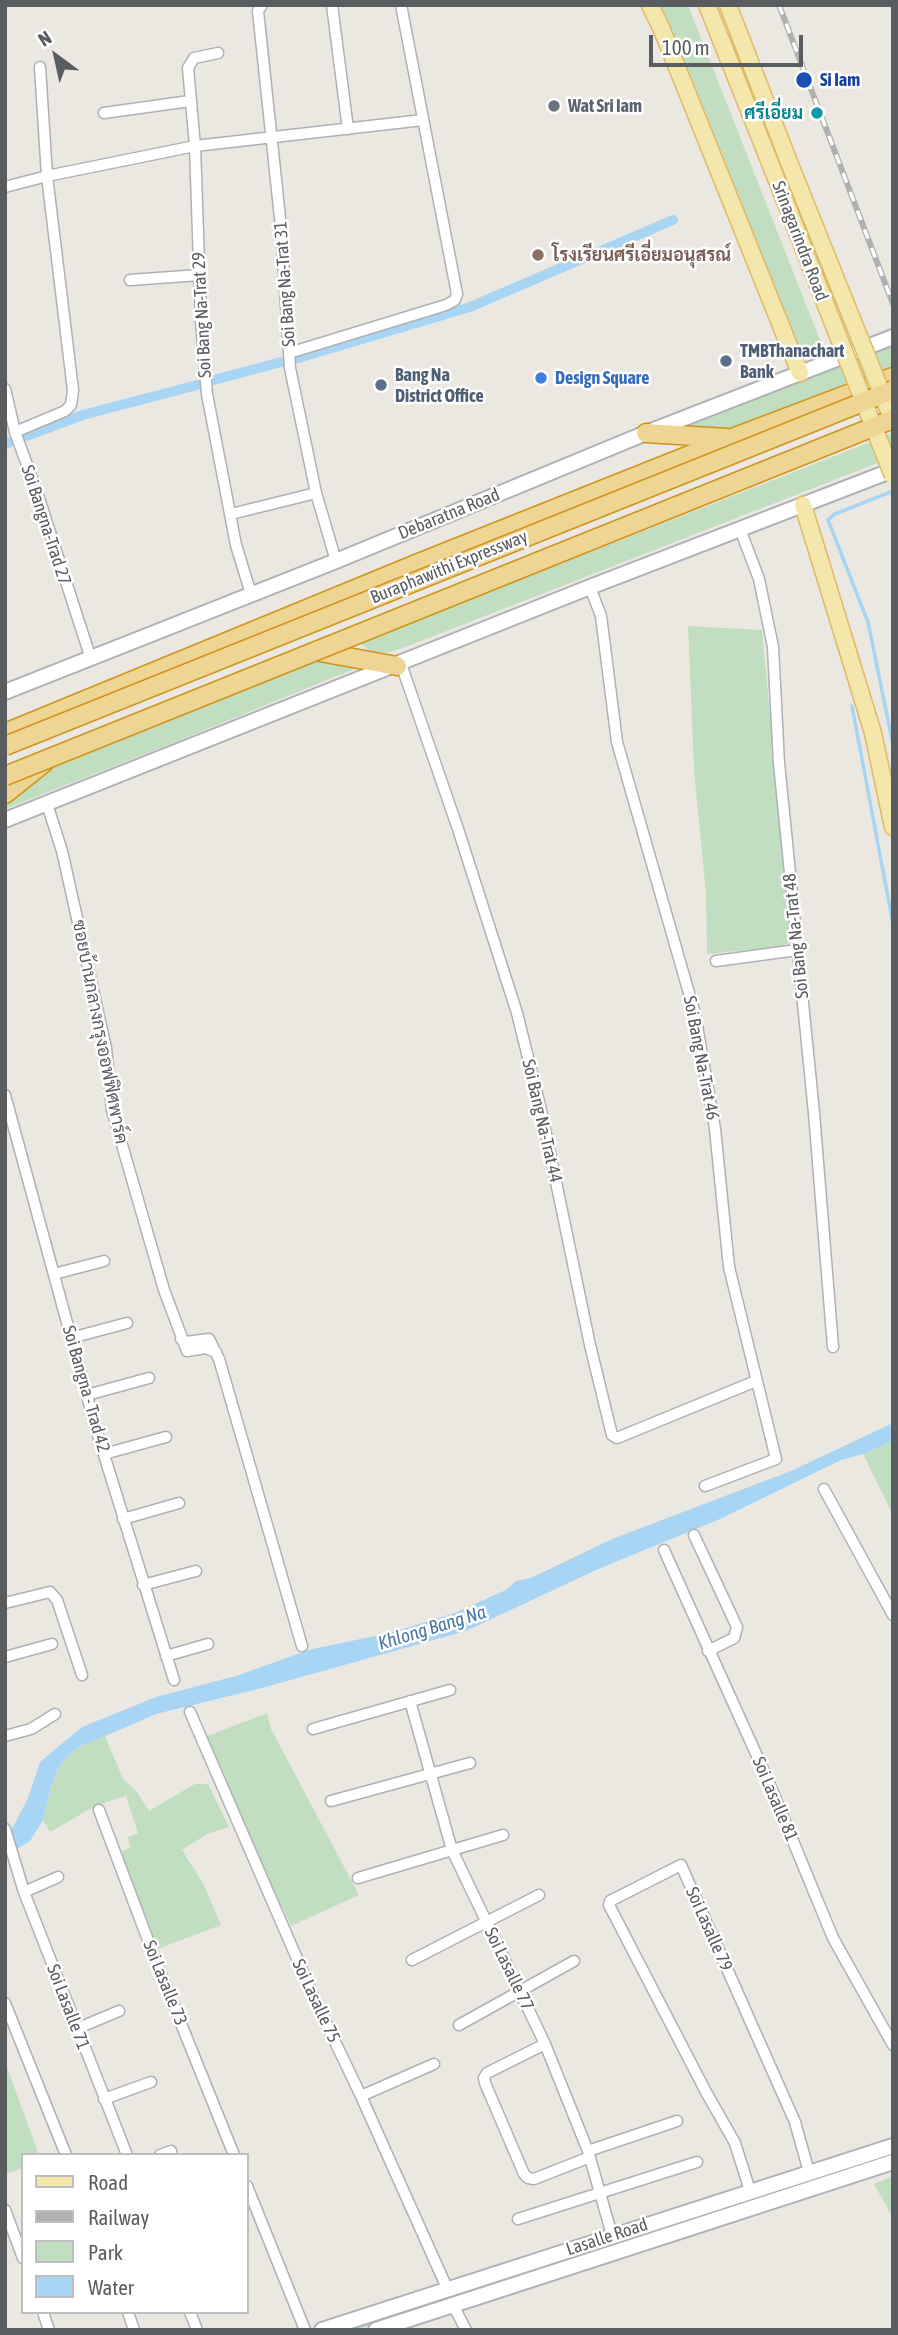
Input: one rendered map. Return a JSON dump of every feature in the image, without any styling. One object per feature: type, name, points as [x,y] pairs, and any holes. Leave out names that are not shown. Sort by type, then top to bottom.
[{"type":"highway","name":"Debaratna Road","points":[[5,733],[409,567],[893,377]]},
{"type":"highway","name":"Buraphawithi Expressway","points":[[5,746],[893,390]]},
{"type":"highway","name":"Buraphawithi Expressway","points":[[5,763],[893,408]]},
{"type":"highway","points":[[5,776],[893,420]]},
{"type":"highway","points":[[5,776],[893,428]]},
{"type":"highway","points":[[646,433],[732,438]]},
{"type":"highway","points":[[320,652],[399,665]]},
{"type":"highway","points":[[5,794],[50,758]]},
{"type":"main road","points":[[650,5],[800,373]]},
{"type":"main road","name":"Srinagarindra Road","points":[[707,5],[893,476]]},
{"type":"main road","name":"Srinagarindra Road","points":[[728,5],[893,420]]},
{"type":"main road","name":"Debaratna Road","points":[[5,692],[336,561],[646,433],[893,337]]},
{"type":"main road","points":[[5,820],[590,587],[893,470]]},
{"type":"main road","points":[[803,505],[873,733],[893,828]]},
{"type":"main road","name":"Lasalle Road","points":[[322,2330],[446,2288],[890,2148]]},
{"type":"main road","name":"Lasalle Road","points":[[376,2330],[893,2162]]},
{"type":"main road","points":[[673,2216],[666,2220],[665,2227],[671,2228],[773,2194],[813,2188]]},
{"type":"main road","points":[[510,2268],[523,2270],[647,2232],[651,2236],[649,2241],[641,2244]]},
{"type":"street","name":"Soi Bang Na-Trat 31","points":[[262,5],[258,11],[281,227],[291,372],[316,493],[336,561]]},
{"type":"street","points":[[332,5],[348,129]]},
{"type":"street","points":[[289,353],[446,305],[455,300],[457,294],[401,5]]},
{"type":"street","name":"Soi Bang Na-Trat 29","points":[[218,53],[199,56],[190,62],[188,68],[195,146],[206,394],[236,545],[251,594]]},
{"type":"street","points":[[15,432],[65,411],[71,405],[72,398],[47,176],[40,67]]},
{"type":"street","points":[[104,113],[190,101]]},
{"type":"street","points":[[5,187],[195,146],[423,120]]},
{"type":"street","points":[[130,280],[199,275]]},
{"type":"street","name":"Soi Bangna-Trad 27","points":[[5,390],[15,432],[92,659]]},
{"type":"street","points":[[231,514],[316,493]]},
{"type":"street","name":"Soi Bang Na-Trat 48","points":[[740,529],[759,579],[773,647],[779,763],[814,1113],[833,1347]]},
{"type":"street","name":"Soi Bang Na-Trat 46","points":[[590,587],[601,616],[617,742],[695,1014],[715,1129],[729,1267],[776,1460],[705,1486]]},
{"type":"street","name":"Soi Bang Na-Trat 44","points":[[399,665],[458,829],[517,1013],[612,1435],[617,1438],[756,1381]]},
{"type":"street","name":"ซอยบ้านกลางกรุงออฟฟิศพาร์ค","points":[[47,804],[62,851],[106,1048],[112,1110],[164,1290],[181,1339],[186,1342],[209,1339],[216,1352],[302,1646]]},
{"type":"street","points":[[716,961],[797,950]]},
{"type":"street","name":"Soi Bangna - Trad 42","points":[[5,1096],[104,1454],[174,1680]]},
{"type":"street","points":[[54,1274],[104,1261]]},
{"type":"street","points":[[71,1338],[127,1323]]},
{"type":"street","points":[[87,1395],[149,1378]]},
{"type":"street","points":[[104,1454],[166,1437]]},
{"type":"street","points":[[824,1489],[893,1615]]},
{"type":"street","points":[[123,1519],[179,1503]]},
{"type":"street","points":[[694,1535],[737,1627],[734,1638],[708,1651]]},
{"type":"street","name":"Soi Lasalle 81","points":[[664,1550],[767,1778],[833,1938],[893,2045]]},
{"type":"street","points":[[143,1585],[196,1571]]},
{"type":"street","points":[[5,1603],[50,1592],[57,1600],[82,1675]]},
{"type":"street","points":[[5,1657],[52,1644]]},
{"type":"street","points":[[166,1656],[208,1644]]},
{"type":"street","points":[[313,1729],[450,1689]]},
{"type":"street","name":"Soi Lasalle 77","points":[[410,1701],[452,1850],[545,2044],[589,2154],[612,2235]]},
{"type":"street","name":"Soi Lasalle 75","points":[[190,1712],[315,2000],[361,2096],[446,2288]]},
{"type":"street","points":[[5,1736],[31,1729],[55,1714]]},
{"type":"street","points":[[331,1801],[470,1763]]},
{"type":"street","name":"Soi Lasalle 73","points":[[99,1810],[233,2153]]},
{"type":"street","name":"Soi Lasalle 71","points":[[5,1829],[24,1892],[126,2153]]},
{"type":"street","points":[[358,1878],[503,1835]]},
{"type":"street","name":"Soi Lasalle 79","points":[[750,2191],[735,2143],[609,1905],[610,1901],[681,1865],[795,2122],[809,2172]]},
{"type":"street","points":[[24,1892],[58,1877]]},
{"type":"street","points":[[412,1960],[539,1895]]},
{"type":"street","points":[[459,2025],[574,1961]]},
{"type":"street","points":[[5,2003],[65,2153]]},
{"type":"street","points":[[76,2029],[118,2011]]},
{"type":"street","points":[[545,2044],[488,2073],[484,2078],[528,2178],[534,2179],[589,2154],[677,2121]]},
{"type":"street","points":[[361,2096],[434,2064]]},
{"type":"street","points":[[104,2099],[151,2082]]},
{"type":"street","points":[[166,2153],[171,2151]]},
{"type":"street","points":[[518,2219],[697,2162]]},
{"type":"street","points":[[248,2188],[305,2330]]},
{"type":"street","points":[[5,2210],[21,2253]]},
{"type":"street","points":[[453,2305],[466,2330]]},
{"type":"green space","points":[[658,5],[688,5],[822,345],[815,353],[804,354],[794,347],[681,54]]},
{"type":"green space","points":[[893,344],[893,373],[742,429],[690,430],[689,426]]},
{"type":"green space","points":[[893,433],[893,457],[403,648],[386,653],[371,651],[359,643]]},
{"type":"green space","points":[[688,626],[762,630],[791,934],[789,943],[778,947],[707,954],[706,893],[694,771]]},
{"type":"green space","points":[[325,656],[356,665],[354,669],[5,809],[5,801],[38,772]]},
{"type":"green space","points":[[893,1441],[893,1515],[863,1454]]},
{"type":"green space","points":[[267,1713],[271,1729],[359,1895],[291,1926],[205,1737]]},
{"type":"green space","points":[[105,1736],[123,1779],[137,1792],[149,1811],[195,1784],[208,1784],[229,1827],[207,1834],[182,1850],[203,1883],[221,1925],[155,1950],[131,1886],[122,1851],[130,1848],[128,1837],[138,1833],[126,1796],[97,1805],[50,1832],[43,1820],[51,1786],[61,1763],[75,1749]]},
{"type":"green space","points":[[5,2062],[38,2153],[21,2153],[21,2169],[5,2174]]},
{"type":"green space","points":[[893,2176],[893,2218],[874,2184]]},
{"type":"green space","points":[[524,2274],[525,2276],[356,2330],[342,2330],[494,2280]]},
{"type":"water","name":"Khlong Bang Na","points":[[893,1423],[893,1441],[841,1460],[720,1519],[596,1570],[466,1631],[262,1688],[156,1714],[75,1749],[61,1763],[51,1786],[43,1820],[30,1841],[5,1856],[5,1836],[13,1827],[28,1798],[40,1762],[82,1727],[156,1697],[236,1676],[312,1649],[390,1633],[455,1613],[506,1590],[516,1581],[531,1578],[612,1539],[791,1471]]},
{"type":"waterway","points":[[298,358],[470,307],[673,220]]},
{"type":"waterway","points":[[214,380],[281,362]]},
{"type":"waterway","points":[[26,436],[83,415],[197,385]]},
{"type":"waterway","points":[[5,444],[10,442]]},
{"type":"waterway","points":[[893,491],[835,514],[828,520],[868,622],[893,745]]},
{"type":"waterway","points":[[852,706],[893,924]]},
{"type":"railway","points":[[779,5],[893,304]]},
{"type":"place","name":"Si Iam","points":[[804,80]]},
{"type":"place","name":"Wat Sri Iam","points":[[554,106]]},
{"type":"place","name":"ศรีเอี่ยม","points":[[817,113]]},
{"type":"place","name":"โรงเรียนศรีเอี่ยมอนุสรณ์","points":[[538,255]]},
{"type":"place","name":"TMBThanachart Bank","points":[[726,361]]},
{"type":"place","name":"Design Square","points":[[541,378]]},
{"type":"place","name":"Bang Na District Office","points":[[381,385]]}]
